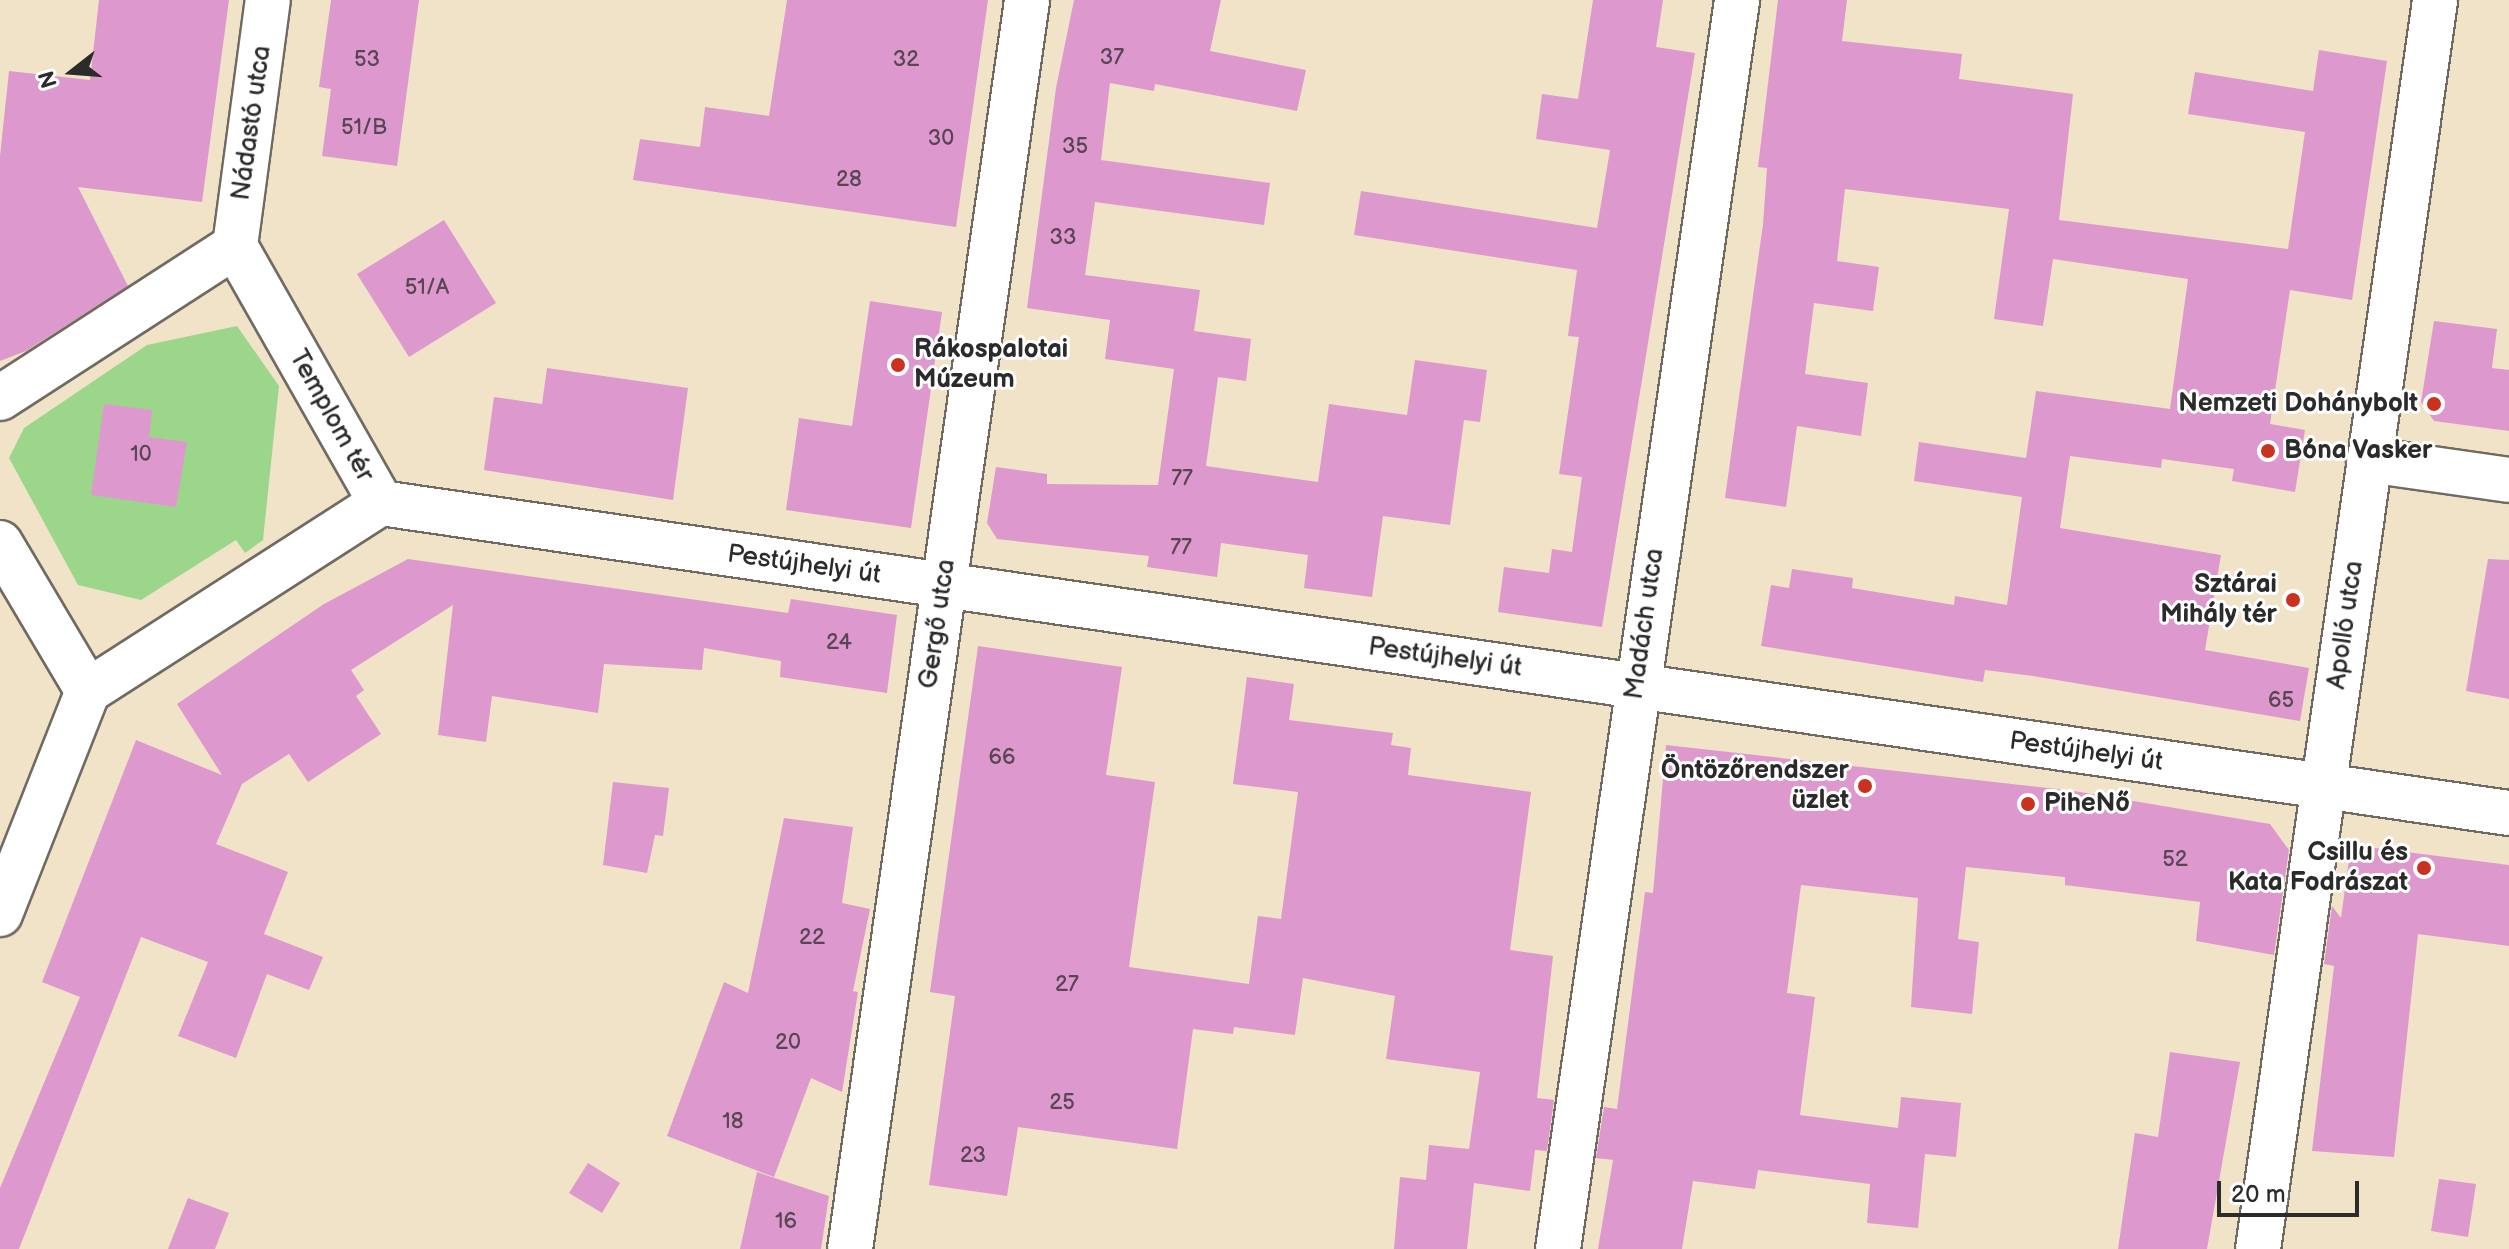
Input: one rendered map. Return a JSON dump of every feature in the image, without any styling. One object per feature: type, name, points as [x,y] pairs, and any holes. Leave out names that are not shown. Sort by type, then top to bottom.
[{"type":"street","name":"Nádastó utca","points":[[235,246],[268,0]]},
{"type":"street","name":"Gergő utca","points":[[850,1249],[1027,0]]},
{"type":"street","name":"Madách utca","points":[[1558,1249],[1635,686],[1737,0]]},
{"type":"street","name":"Apolló utca","points":[[2258,1249],[2435,0]]},
{"type":"street","points":[[0,398],[235,246]]},
{"type":"street","name":"Templom tér","points":[[88,691],[381,503],[235,246]]},
{"type":"street","points":[[2369,460],[2509,480]]},
{"type":"street","name":"Pestújhelyi út","points":[[381,503],[2509,813]]},
{"type":"street","points":[[0,543],[88,691],[0,914]]},
{"type":"green space","points":[[237,326],[279,386],[263,540],[245,553],[236,540],[141,600],[78,585],[9,458],[24,428],[147,345]]},
{"type":"building","points":[[99,0],[229,0],[202,202],[78,187],[128,286],[26,351],[0,361],[0,156],[9,71],[90,80]]},
{"type":"building","points":[[331,0],[419,0],[397,166],[322,156],[331,89],[319,87]]},
{"type":"building","points":[[787,0],[988,0],[956,227],[633,180],[640,139],[700,147],[705,107],[769,116]]},
{"type":"building","points":[[1074,0],[1221,0],[1210,51],[1306,70],[1297,111],[1155,84],[1154,91],[1110,83],[1101,160],[1270,183],[1264,225],[1095,202],[1085,275],[1200,290],[1194,331],[1251,339],[1246,381],[1218,377],[1206,466],[1318,482],[1329,404],[1407,415],[1415,360],[1487,370],[1480,422],[1464,420],[1450,525],[1383,516],[1372,597],[1304,588],[1308,555],[1221,543],[1217,577],[1147,567],[1149,556],[997,539],[987,523],[996,467],[1047,474],[1047,484],[1158,485],[1174,369],[1105,359],[1110,320],[1027,308],[1056,88]]},
{"type":"building","points":[[1593,0],[1663,0],[1656,47],[1695,53],[1602,627],[1498,612],[1504,567],[1549,573],[1552,549],[1572,552],[1582,477],[1559,474],[1579,337],[1568,336],[1577,270],[1354,235],[1361,191],[1597,228],[1610,150],[1536,139],[1542,94],[1578,99]]},
{"type":"building","points":[[1778,0],[1847,0],[1842,41],[1962,54],[1959,79],[2073,94],[2059,220],[2288,249],[2305,132],[2188,114],[2195,72],[2313,91],[2319,50],[2387,61],[2352,300],[2290,290],[2270,424],[2305,430],[2295,492],[2232,481],[2234,469],[2162,459],[2161,468],[2070,456],[2060,528],[2221,555],[2205,650],[2309,668],[2300,721],[2033,676],[1985,670],[1983,682],[1761,646],[1771,585],[1789,588],[1792,569],[1853,578],[1852,588],[1954,605],[1955,596],[2007,605],[2022,497],[1914,481],[1919,442],[2026,458],[2036,391],[2170,409],[2188,279],[2053,259],[2043,326],[1994,319],[2009,209],[1845,189],[1837,261],[1879,267],[1873,311],[1814,303],[1805,374],[1868,383],[1861,436],[1797,426],[1786,507],[1725,498],[1763,224],[1767,168],[1758,167]]},
{"type":"building","points":[[444,220],[496,303],[409,357],[357,274]]},
{"type":"building","name":"Rákospalotai Múzeum","points":[[870,301],[942,312],[911,528],[786,510],[799,418],[852,426]]},
{"type":"building","points":[[2434,321],[2497,329],[2492,368],[2509,370],[2509,431],[2434,421],[2421,402]]},
{"type":"building","points":[[547,368],[688,388],[673,500],[484,470],[494,397],[542,404]]},
{"type":"building","points":[[104,404],[152,410],[149,437],[187,442],[176,507],[91,495]]},
{"type":"building","points":[[408,559],[788,613],[791,599],[897,615],[887,693],[780,677],[781,661],[704,648],[702,670],[604,664],[598,713],[492,696],[486,742],[438,735],[453,605],[351,670],[364,690],[356,696],[381,734],[308,782],[289,754],[242,784],[216,844],[288,872],[264,934],[323,957],[309,990],[267,974],[236,1058],[178,1036],[208,962],[141,937],[19,1249],[0,1249],[0,1188],[80,997],[42,982],[136,740],[222,775],[177,704],[324,604]]},
{"type":"building","points":[[2488,559],[2509,560],[2509,699],[2466,691]]},
{"type":"building","points":[[978,646],[1122,667],[1106,775],[1155,782],[1129,967],[1249,984],[1258,916],[1281,919],[1298,792],[1233,784],[1247,677],[1294,684],[1289,720],[1393,733],[1391,745],[1411,748],[1408,775],[1531,792],[1510,950],[1553,956],[1537,1098],[1554,1100],[1547,1151],[1535,1150],[1530,1191],[1474,1183],[1467,1249],[1394,1249],[1400,1177],[1426,1180],[1429,1145],[1469,1149],[1480,1072],[1386,1059],[1395,996],[1303,978],[1295,1035],[1234,1027],[1233,1034],[1193,1029],[1177,1149],[1018,1127],[1007,1196],[929,1185],[955,996],[930,992]]},
{"type":"building","points":[[1666,745],[2074,791],[2270,824],[2289,850],[2274,955],[2196,941],[2200,902],[2065,885],[2065,877],[1966,867],[1958,939],[1979,942],[1972,1014],[1911,1007],[1918,898],[1801,885],[1787,993],[1815,997],[1800,1115],[1898,1128],[1901,1097],[1961,1103],[1956,1157],[1925,1154],[1918,1228],[1867,1223],[1870,1184],[1758,1170],[1755,1189],[1693,1181],[1682,1249],[1598,1249],[1613,1160],[1596,1158],[1604,1107],[1617,1109],[1645,892],[1653,893]]},
{"type":"building","points":[[613,782],[669,788],[663,836],[655,835],[647,873],[603,865]]},
{"type":"building","points":[[784,818],[853,827],[842,903],[870,909],[853,991],[858,992],[842,1092],[811,1078],[774,1177],[667,1136],[724,982],[748,993]]},
{"type":"building","points":[[2351,845],[2509,865],[2509,946],[2418,934],[2394,1157],[2312,1151],[2334,966],[2324,964],[2332,906],[2341,918]]},
{"type":"building","points":[[2170,1052],[2240,1062],[2207,1249],[2118,1249],[2135,1133],[2158,1137]]},
{"type":"building","points":[[588,1163],[620,1183],[602,1213],[569,1193]]},
{"type":"building","points":[[757,1172],[829,1196],[821,1249],[740,1249]]},
{"type":"building","points":[[2439,1179],[2476,1184],[2468,1237],[2431,1231]]},
{"type":"building","points":[[188,1198],[229,1213],[215,1249],[168,1249]]},
{"type":"place","name":"Rákospalotai Múzeum","points":[[898,365]]},
{"type":"place","name":"Nemzeti Dohánybolt","points":[[2434,404]]},
{"type":"place","name":"Bóna Vasker","points":[[2268,451]]},
{"type":"place","name":"Sztárai Mihály tér","points":[[2293,600]]},
{"type":"place","name":"Öntözőrendszer üzlet","points":[[1865,786]]},
{"type":"place","name":"PiheNő","points":[[2028,804]]},
{"type":"place","name":"Csillu és Kata Fodrászat","points":[[2424,868]]}]
